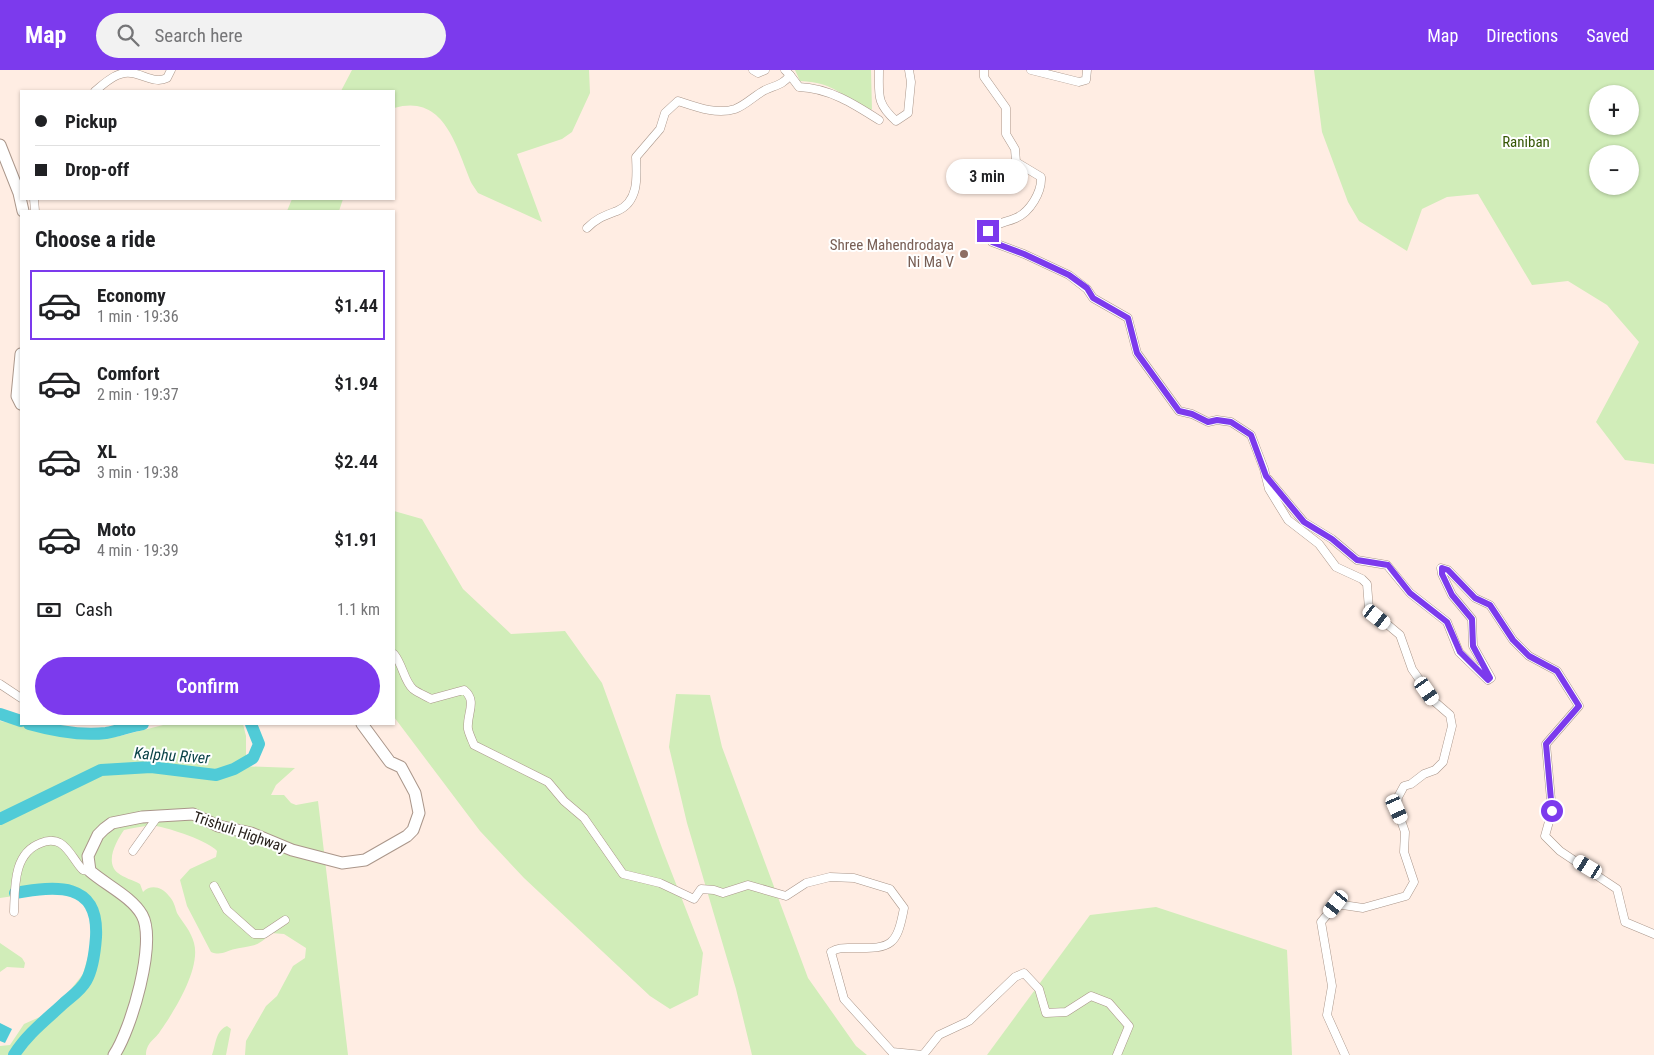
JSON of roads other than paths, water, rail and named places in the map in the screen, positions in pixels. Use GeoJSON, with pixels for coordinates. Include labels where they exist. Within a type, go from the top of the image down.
{"type":"FeatureCollection","features":[{"type":"Feature","properties":{"kind":"street"},"geometry":{"type":"LineString","coordinates":[[96,90],[111,78],[123,74],[131,72],[160,80],[167,78],[171,70]]}},
{"type":"Feature","properties":{"kind":"street"},"geometry":{"type":"LineString","coordinates":[[753,70],[758,73],[765,70]]}},
{"type":"Feature","properties":{"kind":"street"},"geometry":{"type":"LineString","coordinates":[[879,70],[878,94],[884,109],[896,121],[908,113],[911,82],[909,70]]}},
{"type":"Feature","properties":{"kind":"street"},"geometry":{"type":"LineString","coordinates":[[984,70],[984,77],[1006,108],[1006,134],[1015,149],[1016,162],[1040,177],[1041,183],[1034,201],[1026,211],[1016,218],[994,225],[988,231],[992,242],[1024,254],[1069,275],[1087,288],[1093,298],[1128,318],[1137,353],[1179,411],[1192,414],[1208,422],[1217,420],[1231,422],[1251,435],[1269,489],[1288,520],[1319,544],[1336,567],[1362,579],[1367,584],[1369,608],[1400,635],[1412,669],[1435,702],[1450,714],[1452,726],[1443,762],[1435,770],[1404,786],[1398,797],[1397,809],[1405,832],[1404,852],[1414,882],[1406,896],[1363,908],[1336,904],[1321,922],[1332,986],[1327,1015],[1345,1055]]}},
{"type":"Feature","properties":{"kind":"street"},"geometry":{"type":"LineString","coordinates":[[1031,70],[1079,82],[1086,80],[1087,70]]}},
{"type":"Feature","properties":{"kind":"street"},"geometry":{"type":"LineString","coordinates":[[787,72],[799,87],[812,87],[838,96],[879,120]]}},
{"type":"Feature","properties":{"kind":"street"},"geometry":{"type":"LineString","coordinates":[[587,228],[597,218],[620,210],[630,203],[637,183],[636,157],[660,129],[665,113],[678,101],[698,108],[719,110],[735,108],[765,90],[785,83],[787,72]]}},
{"type":"Feature","properties":{"kind":"street"},"geometry":{"type":"LineString","coordinates":[[0,145],[20,198]]}},
{"type":"Feature","properties":{"kind":"street"},"geometry":{"type":"LineString","coordinates":[[20,364],[17,396],[20,402]]}},
{"type":"Feature","properties":{"kind":"street"},"geometry":{"type":"LineString","coordinates":[[1266,476],[1304,522],[1332,539],[1357,560],[1388,565],[1410,593],[1447,622],[1460,652],[1488,680],[1490,678],[1473,646],[1472,619],[1452,595],[1442,574],[1442,568],[1448,570],[1475,598],[1490,605],[1513,640],[1529,656],[1557,671],[1579,706],[1546,744],[1552,811],[1545,836],[1560,851],[1618,889],[1625,922],[1654,934]]}},
{"type":"Feature","properties":{"kind":"street"},"geometry":{"type":"LineString","coordinates":[[395,655],[403,666],[410,684],[431,699],[464,690],[469,694],[472,706],[468,730],[474,745],[548,782],[564,802],[584,818],[623,874],[660,883],[694,899],[701,889],[714,890],[723,894],[748,885],[786,896],[806,883],[830,877],[854,878],[890,889],[904,908],[900,930],[890,943],[879,948],[839,947],[831,952],[844,999],[892,1052],[923,1055],[939,1035],[969,1021],[1015,977],[1024,973],[1039,989],[1046,1013],[1066,1012],[1091,996],[1109,1003],[1129,1026],[1117,1055]]}},
{"type":"Feature","properties":{"kind":"street"},"geometry":{"type":"LineString","coordinates":[[0,684],[20,697]]}},
{"type":"Feature","properties":{"kind":"street","name":"Trishuli Highway"},"geometry":{"type":"LineString","coordinates":[[90,871],[88,856],[98,835],[112,823],[158,816],[193,814],[218,826],[252,832],[292,850],[322,859],[342,863],[365,860],[407,836],[413,830],[419,813],[415,793],[401,767],[390,762],[363,725]]}},
{"type":"Feature","properties":{"kind":"street"},"geometry":{"type":"LineString","coordinates":[[133,851],[158,816]]}},
{"type":"Feature","properties":{"kind":"street"},"geometry":{"type":"LineString","coordinates":[[14,912],[20,863],[25,854],[32,848],[48,840],[62,844],[83,870],[90,871],[137,907],[147,927],[144,963],[131,1019],[114,1055]]}},
{"type":"Feature","properties":{"kind":"street"},"geometry":{"type":"LineString","coordinates":[[214,886],[227,910],[254,934],[264,934],[285,920]]}},
{"type":"Feature","properties":{"kind":"water"},"geometry":{"type":"Polygon","coordinates":[[[0,1023],[12,1029],[5,1043],[0,1041],[0,1023]]]}},
{"type":"Feature","properties":{"kind":"waterway","name":"Kalphu River"},"geometry":{"type":"LineString","coordinates":[[0,714],[20,721]]}},
{"type":"Feature","properties":{"kind":"waterway","name":"Kalphu River"},"geometry":{"type":"LineString","coordinates":[[33,725],[57,731],[87,734],[106,733],[139,725]]}},
{"type":"Feature","properties":{"kind":"waterway","name":"Kalphu River"},"geometry":{"type":"LineString","coordinates":[[0,819],[101,770],[151,767],[216,775],[234,769],[253,758],[259,744],[251,725]]}},
{"type":"Feature","properties":{"kind":"waterway","name":"Kalphu River"},"geometry":{"type":"LineString","coordinates":[[14,1055],[31,1034],[84,984],[92,965],[96,937],[95,919],[90,906],[82,897],[72,891],[45,889],[15,893]]}},
{"type":"Feature","properties":{"kind":"place","name":"Shree Mahendrodaya Ni Ma V"},"geometry":{"type":"Point","coordinates":[964,254]}},
{"type":"Feature","properties":{"kind":"park label","name":"Raniban"},"geometry":{"type":"Point","coordinates":[1526,142]}}]}
